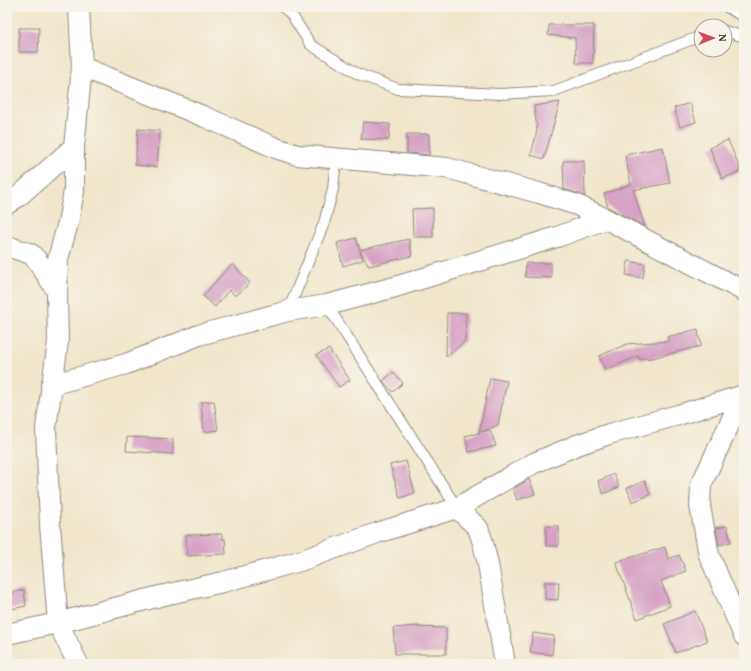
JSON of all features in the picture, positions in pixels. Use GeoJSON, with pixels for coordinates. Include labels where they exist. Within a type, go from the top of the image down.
{"type":"FeatureCollection","features":[{"type":"Feature","properties":{"kind":"street"},"geometry":{"type":"LineString","coordinates":[[78,664],[58,623],[50,525],[47,435],[51,385],[58,342],[58,259],[68,222],[74,190],[74,147],[82,67],[79,7]]}},
{"type":"Feature","properties":{"kind":"street"},"geometry":{"type":"LineString","coordinates":[[82,67],[205,117],[276,148],[297,155],[447,168],[577,205],[744,291]]}},
{"type":"Feature","properties":{"kind":"street"},"geometry":{"type":"LineString","coordinates":[[7,204],[19,196],[74,147]]}},
{"type":"Feature","properties":{"kind":"street"},"geometry":{"type":"LineString","coordinates":[[51,385],[126,364],[199,335],[288,311],[327,305],[395,287],[557,237],[606,219]]}},
{"type":"Feature","properties":{"kind":"street"},"geometry":{"type":"LineString","coordinates":[[7,246],[31,254],[37,260],[57,291]]}},
{"type":"Feature","properties":{"kind":"street"},"geometry":{"type":"LineString","coordinates":[[7,634],[58,623],[160,596],[223,582],[300,561],[377,533],[457,508],[534,463],[577,445],[609,434],[744,395]]}},
{"type":"Feature","properties":{"kind":"street"},"geometry":{"type":"LineString","coordinates":[[744,395],[701,485],[700,506],[709,555],[744,636]]}},
{"type":"Feature","properties":{"kind":"street"},"geometry":{"type":"LineString","coordinates":[[457,508],[478,528],[483,543],[505,664]]}},
{"type":"Feature","properties":{"kind":"lane"},"geometry":{"type":"LineString","coordinates":[[283,7],[291,14],[311,45],[358,74],[398,89],[500,94],[554,91],[693,39]]}},
{"type":"Feature","properties":{"kind":"lane"},"geometry":{"type":"LineString","coordinates":[[727,7],[744,16]]}},
{"type":"Feature","properties":{"kind":"lane"},"geometry":{"type":"LineString","coordinates":[[733,34],[744,37]]}},
{"type":"Feature","properties":{"kind":"lane"},"geometry":{"type":"LineString","coordinates":[[288,311],[324,223],[333,189],[336,158]]}},
{"type":"Feature","properties":{"kind":"lane"},"geometry":{"type":"LineString","coordinates":[[327,305],[457,508]]}},
{"type":"Feature","properties":{"kind":"building"},"geometry":{"type":"Polygon","coordinates":[[[549,25],[594,25],[593,63],[576,63],[575,38],[548,35],[549,25]]]}},
{"type":"Feature","properties":{"kind":"building"},"geometry":{"type":"Polygon","coordinates":[[[19,28],[39,28],[38,52],[19,52],[19,28]]]}},
{"type":"Feature","properties":{"kind":"building"},"geometry":{"type":"Polygon","coordinates":[[[560,102],[544,159],[531,155],[537,131],[534,106],[560,102]]]}},
{"type":"Feature","properties":{"kind":"building"},"geometry":{"type":"Polygon","coordinates":[[[690,103],[696,122],[680,127],[674,108],[690,103]]]}},
{"type":"Feature","properties":{"kind":"building"},"geometry":{"type":"Polygon","coordinates":[[[363,122],[390,124],[389,140],[361,139],[363,122]]]}},
{"type":"Feature","properties":{"kind":"building"},"geometry":{"type":"Polygon","coordinates":[[[138,129],[160,131],[157,167],[135,165],[138,129]]]}},
{"type":"Feature","properties":{"kind":"building"},"geometry":{"type":"Polygon","coordinates":[[[407,134],[429,134],[429,155],[407,153],[407,134]]]}},
{"type":"Feature","properties":{"kind":"building"},"geometry":{"type":"Polygon","coordinates":[[[728,140],[741,171],[722,179],[710,148],[728,140]]]}},
{"type":"Feature","properties":{"kind":"building"},"geometry":{"type":"Polygon","coordinates":[[[663,147],[670,183],[633,190],[645,227],[608,207],[604,194],[631,184],[625,155],[663,147]]]}},
{"type":"Feature","properties":{"kind":"building"},"geometry":{"type":"Polygon","coordinates":[[[563,161],[584,161],[585,196],[564,189],[563,161]]]}},
{"type":"Feature","properties":{"kind":"building"},"geometry":{"type":"Polygon","coordinates":[[[433,208],[433,237],[413,237],[412,209],[433,208]]]}},
{"type":"Feature","properties":{"kind":"building"},"geometry":{"type":"Polygon","coordinates":[[[356,238],[360,250],[409,239],[412,256],[369,266],[360,251],[363,260],[343,266],[337,243],[356,238]]]}},
{"type":"Feature","properties":{"kind":"building"},"geometry":{"type":"Polygon","coordinates":[[[628,261],[645,264],[643,278],[626,275],[628,261]]]}},
{"type":"Feature","properties":{"kind":"building"},"geometry":{"type":"Polygon","coordinates":[[[526,263],[551,263],[551,278],[525,277],[526,263]]]}},
{"type":"Feature","properties":{"kind":"building"},"geometry":{"type":"Polygon","coordinates":[[[233,264],[250,283],[236,296],[229,290],[215,307],[203,296],[233,264]]]}},
{"type":"Feature","properties":{"kind":"building"},"geometry":{"type":"Polygon","coordinates":[[[447,313],[466,313],[465,341],[446,357],[447,313]]]}},
{"type":"Feature","properties":{"kind":"building"},"geometry":{"type":"Polygon","coordinates":[[[698,329],[701,346],[652,358],[639,359],[638,356],[605,370],[599,356],[627,344],[669,341],[667,337],[698,329]]]}},
{"type":"Feature","properties":{"kind":"building"},"geometry":{"type":"Polygon","coordinates":[[[329,349],[350,380],[339,387],[316,355],[329,349]]]}},
{"type":"Feature","properties":{"kind":"building"},"geometry":{"type":"Polygon","coordinates":[[[393,372],[403,383],[393,392],[383,381],[393,372]]]}},
{"type":"Feature","properties":{"kind":"building"},"geometry":{"type":"Polygon","coordinates":[[[490,378],[507,381],[498,425],[481,432],[490,430],[496,446],[469,452],[465,436],[479,433],[490,378]]]}},
{"type":"Feature","properties":{"kind":"building"},"geometry":{"type":"Polygon","coordinates":[[[214,401],[218,430],[204,432],[201,402],[214,401]]]}},
{"type":"Feature","properties":{"kind":"building"},"geometry":{"type":"Polygon","coordinates":[[[127,437],[173,439],[173,454],[126,451],[127,437]]]}},
{"type":"Feature","properties":{"kind":"building"},"geometry":{"type":"Polygon","coordinates":[[[406,461],[415,493],[400,498],[390,465],[406,461]]]}},
{"type":"Feature","properties":{"kind":"building"},"geometry":{"type":"Polygon","coordinates":[[[614,474],[619,487],[603,494],[598,481],[614,474]]]}},
{"type":"Feature","properties":{"kind":"building"},"geometry":{"type":"Polygon","coordinates":[[[529,479],[535,494],[517,500],[513,489],[529,479]]]}},
{"type":"Feature","properties":{"kind":"building"},"geometry":{"type":"Polygon","coordinates":[[[645,481],[650,495],[632,502],[627,488],[645,481]]]}},
{"type":"Feature","properties":{"kind":"building"},"geometry":{"type":"Polygon","coordinates":[[[546,526],[559,526],[559,546],[546,546],[546,526]]]}},
{"type":"Feature","properties":{"kind":"building"},"geometry":{"type":"Polygon","coordinates":[[[727,526],[731,542],[719,545],[716,528],[727,526]]]}},
{"type":"Feature","properties":{"kind":"building"},"geometry":{"type":"Polygon","coordinates":[[[222,534],[222,539],[225,539],[226,554],[187,556],[186,535],[222,534]]]}},
{"type":"Feature","properties":{"kind":"building"},"geometry":{"type":"Polygon","coordinates":[[[665,547],[668,559],[679,555],[686,571],[661,581],[670,606],[637,619],[616,562],[665,547]]]}},
{"type":"Feature","properties":{"kind":"building"},"geometry":{"type":"Polygon","coordinates":[[[545,582],[559,582],[558,600],[545,599],[545,582]]]}},
{"type":"Feature","properties":{"kind":"building"},"geometry":{"type":"Polygon","coordinates":[[[24,590],[26,606],[11,609],[8,593],[24,590]]]}},
{"type":"Feature","properties":{"kind":"building"},"geometry":{"type":"Polygon","coordinates":[[[744,591],[744,606],[743,606],[738,593],[744,591]]]}},
{"type":"Feature","properties":{"kind":"building"},"geometry":{"type":"Polygon","coordinates":[[[695,611],[707,641],[676,653],[664,624],[695,611]]]}},
{"type":"Feature","properties":{"kind":"building"},"geometry":{"type":"Polygon","coordinates":[[[418,626],[446,628],[446,654],[395,654],[393,628],[418,626]]]}},
{"type":"Feature","properties":{"kind":"building"},"geometry":{"type":"Polygon","coordinates":[[[533,633],[554,636],[552,655],[530,652],[533,633]]]}}]}
